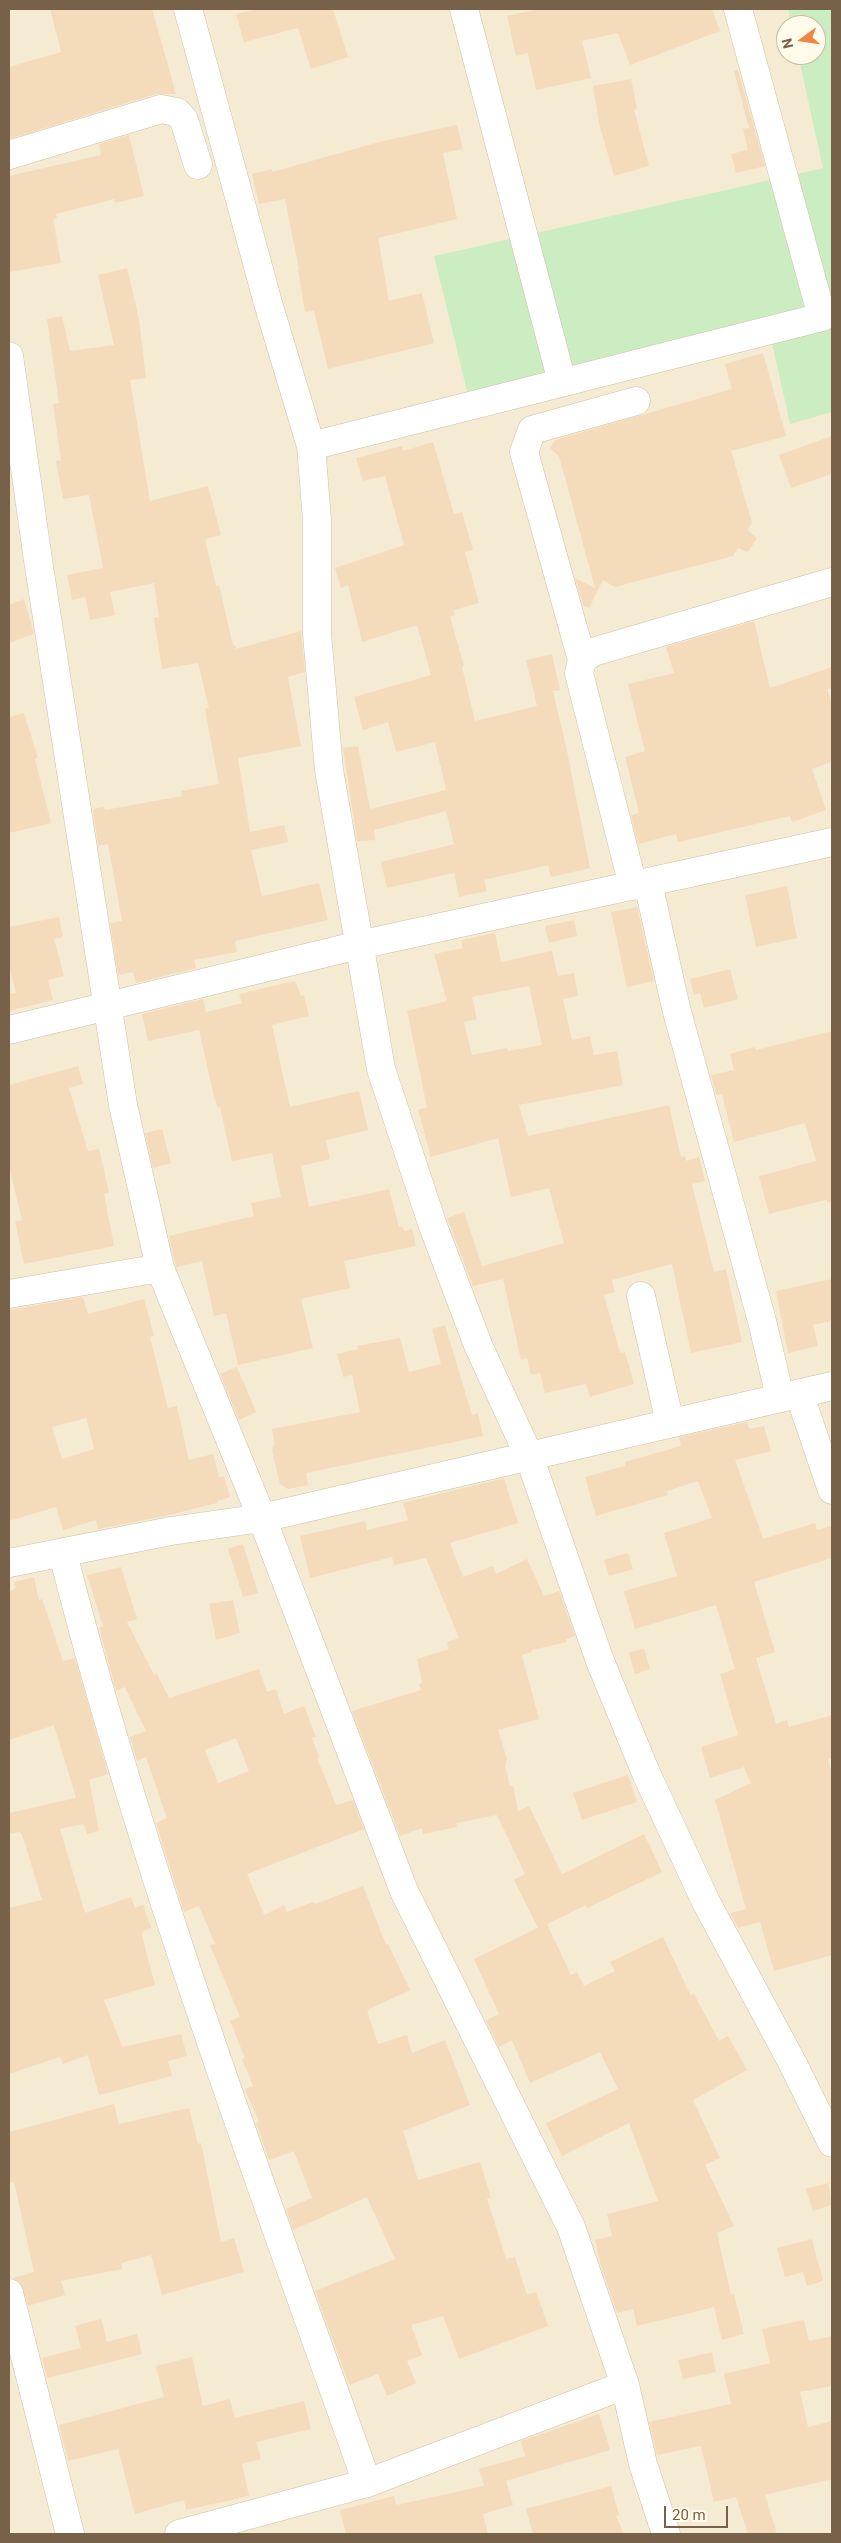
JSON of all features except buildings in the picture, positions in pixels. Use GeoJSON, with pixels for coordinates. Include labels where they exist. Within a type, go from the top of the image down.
{"type":"FeatureCollection","features":[{"type":"Feature","properties":{"kind":"street"},"geometry":{"type":"LineString","coordinates":[[188,9],[268,302],[311,446],[317,520],[317,634],[329,770],[384,1078],[433,1226],[478,1345],[529,1456],[600,1661],[646,1773],[706,1902],[794,2064],[832,2143]]}},
{"type":"Feature","properties":{"kind":"street"},"geometry":{"type":"LineString","coordinates":[[464,9],[562,382]]}},
{"type":"Feature","properties":{"kind":"street"},"geometry":{"type":"LineString","coordinates":[[311,446],[822,317],[738,9]]}},
{"type":"Feature","properties":{"kind":"street"},"geometry":{"type":"LineString","coordinates":[[9,155],[161,109],[177,112],[184,120],[198,165]]}},
{"type":"Feature","properties":{"kind":"street"},"geometry":{"type":"LineString","coordinates":[[9,356],[123,1105],[160,1268],[262,1518],[404,1891],[571,2227],[625,2385],[643,2464],[666,2534]]}},
{"type":"Feature","properties":{"kind":"street"},"geometry":{"type":"LineString","coordinates":[[636,401],[532,430],[524,452],[582,660],[579,673],[676,1008],[762,1321],[790,1395],[832,1490]]}},
{"type":"Feature","properties":{"kind":"street"},"geometry":{"type":"LineString","coordinates":[[582,660],[593,652],[832,582]]}},
{"type":"Feature","properties":{"kind":"street"},"geometry":{"type":"LineString","coordinates":[[9,1030],[359,945],[832,842]]}},
{"type":"Feature","properties":{"kind":"street"},"geometry":{"type":"LineString","coordinates":[[9,1294],[160,1268]]}},
{"type":"Feature","properties":{"kind":"street"},"geometry":{"type":"LineString","coordinates":[[641,1296],[670,1423]]}},
{"type":"Feature","properties":{"kind":"street"},"geometry":{"type":"LineString","coordinates":[[9,1564],[171,1531],[262,1518],[832,1386]]}},
{"type":"Feature","properties":{"kind":"street"},"geometry":{"type":"LineString","coordinates":[[63,1554],[84,1640],[187,1973],[367,2483]]}},
{"type":"Feature","properties":{"kind":"street"},"geometry":{"type":"LineString","coordinates":[[9,2293],[70,2534]]}},
{"type":"Feature","properties":{"kind":"street"},"geometry":{"type":"LineString","coordinates":[[179,2534],[367,2483],[625,2385]]}},
{"type":"Feature","properties":{"kind":"shaded area"},"geometry":{"type":"Polygon","coordinates":[[[9,9],[788,9],[789,15],[776,15],[776,65],[800,65],[824,168],[434,256],[767,321],[790,423],[832,412],[832,2534],[9,2534],[9,9]]]}},
{"type":"Feature","properties":{"kind":"green space"},"geometry":{"type":"Polygon","coordinates":[[[788,9],[832,9],[832,412],[790,424],[767,321],[468,395],[434,256],[823,168],[800,65],[826,65],[826,15],[789,15],[788,9]]]}}]}
